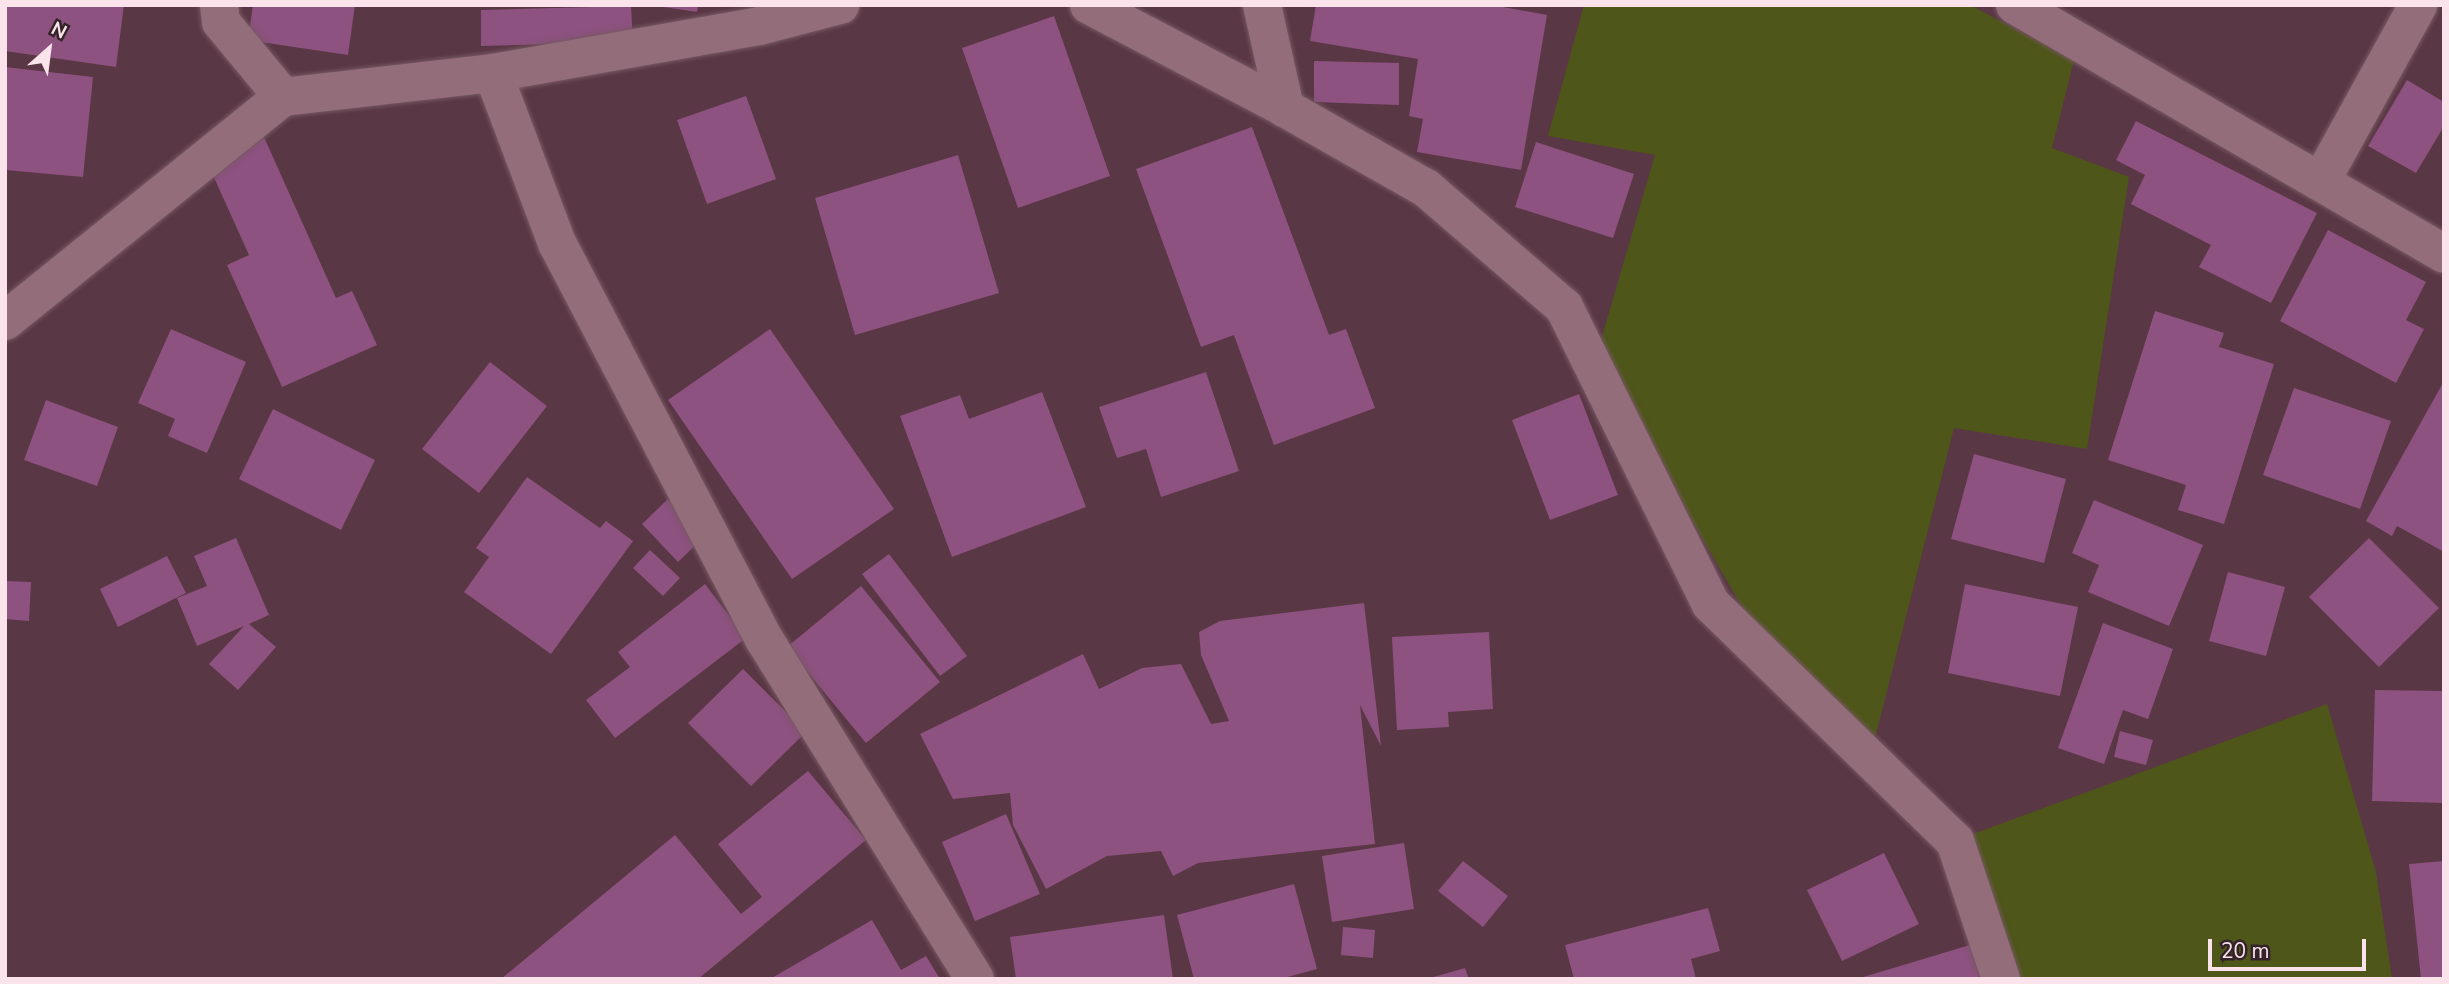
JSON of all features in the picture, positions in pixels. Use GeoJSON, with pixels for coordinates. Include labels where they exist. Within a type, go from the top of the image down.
{"type":"FeatureCollection","features":[{"type":"Feature","properties":{"kind":"street"},"geometry":{"type":"LineString","coordinates":[[219,5],[221,22],[283,97]]}},
{"type":"Feature","properties":{"kind":"street"},"geometry":{"type":"LineString","coordinates":[[5,321],[283,97],[493,73],[759,26],[840,5]]}},
{"type":"Feature","properties":{"kind":"street"},"geometry":{"type":"LineString","coordinates":[[1089,5],[1285,108],[1426,188],[1564,307],[1711,604],[1955,841],[2001,979]]}},
{"type":"Feature","properties":{"kind":"street"},"geometry":{"type":"LineString","coordinates":[[1262,5],[1285,108]]}},
{"type":"Feature","properties":{"kind":"street"},"geometry":{"type":"LineString","coordinates":[[2015,5],[2444,254]]}},
{"type":"Feature","properties":{"kind":"street"},"geometry":{"type":"LineString","coordinates":[[2321,181],[2418,5]]}},
{"type":"Feature","properties":{"kind":"street"},"geometry":{"type":"LineString","coordinates":[[493,73],[557,243],[764,639],[975,979]]}},
{"type":"Feature","properties":{"kind":"green space"},"geometry":{"type":"Polygon","coordinates":[[[1584,5],[1970,5],[2074,60],[2052,148],[2129,177],[2087,449],[1954,428],[1874,742],[1750,621],[1693,522],[1601,340],[1655,155],[1548,136],[1584,5]]]}},
{"type":"Feature","properties":{"kind":"green space"},"geometry":{"type":"Polygon","coordinates":[[[2327,704],[2376,872],[2392,979],[2019,979],[1973,834],[2327,704]]]}},
{"type":"Feature","properties":{"kind":"building"},"geometry":{"type":"Polygon","coordinates":[[[5,5],[124,5],[116,67],[5,51],[5,5]]]}},
{"type":"Feature","properties":{"kind":"building"},"geometry":{"type":"Polygon","coordinates":[[[253,5],[355,5],[348,55],[248,40],[253,5]]]}},
{"type":"Feature","properties":{"kind":"building"},"geometry":{"type":"Polygon","coordinates":[[[650,5],[698,5],[697,12],[650,5]]]}},
{"type":"Feature","properties":{"kind":"building"},"geometry":{"type":"Polygon","coordinates":[[[1316,5],[1492,5],[1547,15],[1521,170],[1417,152],[1423,119],[1409,116],[1418,59],[1310,41],[1316,5]]]}},
{"type":"Feature","properties":{"kind":"building"},"geometry":{"type":"Polygon","coordinates":[[[631,6],[633,42],[481,46],[481,10],[631,6]]]}},
{"type":"Feature","properties":{"kind":"building"},"geometry":{"type":"Polygon","coordinates":[[[1054,16],[1110,176],[1018,208],[962,48],[1054,16]]]}},
{"type":"Feature","properties":{"kind":"building"},"geometry":{"type":"Polygon","coordinates":[[[1314,61],[1399,63],[1399,105],[1314,102],[1314,61]]]}},
{"type":"Feature","properties":{"kind":"building"},"geometry":{"type":"Polygon","coordinates":[[[5,67],[93,77],[83,177],[5,170],[5,67]]]}},
{"type":"Feature","properties":{"kind":"building"},"geometry":{"type":"Polygon","coordinates":[[[2407,80],[2444,102],[2444,126],[2416,173],[2368,146],[2407,80]]]}},
{"type":"Feature","properties":{"kind":"building"},"geometry":{"type":"Polygon","coordinates":[[[746,96],[776,179],[707,204],[677,120],[746,96]]]}},
{"type":"Feature","properties":{"kind":"building"},"geometry":{"type":"Polygon","coordinates":[[[2136,121],[2317,213],[2271,303],[2199,267],[2211,245],[2131,204],[2145,175],[2116,160],[2136,121]]]}},
{"type":"Feature","properties":{"kind":"building"},"geometry":{"type":"Polygon","coordinates":[[[1252,127],[1329,335],[1346,329],[1375,408],[1274,445],[1234,335],[1201,347],[1136,169],[1252,127]]]}},
{"type":"Feature","properties":{"kind":"building"},"geometry":{"type":"Polygon","coordinates":[[[264,137],[336,298],[352,291],[377,345],[282,387],[227,265],[249,255],[207,162],[264,137]]]}},
{"type":"Feature","properties":{"kind":"building"},"geometry":{"type":"Polygon","coordinates":[[[1536,142],[1634,174],[1613,238],[1515,207],[1536,142]]]}},
{"type":"Feature","properties":{"kind":"building"},"geometry":{"type":"Polygon","coordinates":[[[958,155],[999,293],[855,335],[815,198],[958,155]]]}},
{"type":"Feature","properties":{"kind":"building"},"geometry":{"type":"Polygon","coordinates":[[[2328,230],[2426,282],[2406,320],[2424,329],[2396,383],[2280,321],[2328,230]]]}},
{"type":"Feature","properties":{"kind":"building"},"geometry":{"type":"Polygon","coordinates":[[[2155,311],[2224,333],[2219,347],[2274,364],[2224,524],[2178,510],[2186,485],[2108,460],[2155,311]]]}},
{"type":"Feature","properties":{"kind":"building"},"geometry":{"type":"Polygon","coordinates":[[[171,329],[246,362],[207,453],[168,436],[175,419],[138,403],[171,329]]]}},
{"type":"Feature","properties":{"kind":"building"},"geometry":{"type":"Polygon","coordinates":[[[770,329],[894,509],[792,579],[668,400],[770,329]]]}},
{"type":"Feature","properties":{"kind":"building"},"geometry":{"type":"Polygon","coordinates":[[[490,362],[547,406],[479,493],[422,449],[490,362]]]}},
{"type":"Feature","properties":{"kind":"building"},"geometry":{"type":"Polygon","coordinates":[[[1206,372],[1239,471],[1161,497],[1146,449],[1117,458],[1099,407],[1206,372]]]}},
{"type":"Feature","properties":{"kind":"building"},"geometry":{"type":"Polygon","coordinates":[[[2444,381],[2444,552],[2397,526],[2392,536],[2366,521],[2444,381]]]}},
{"type":"Feature","properties":{"kind":"building"},"geometry":{"type":"Polygon","coordinates":[[[2294,388],[2391,421],[2360,509],[2263,475],[2294,388]]]}},
{"type":"Feature","properties":{"kind":"building"},"geometry":{"type":"Polygon","coordinates":[[[1042,392],[1086,507],[952,557],[900,416],[960,395],[969,419],[1042,392]]]}},
{"type":"Feature","properties":{"kind":"building"},"geometry":{"type":"Polygon","coordinates":[[[1579,394],[1618,495],[1550,520],[1512,420],[1579,394]]]}},
{"type":"Feature","properties":{"kind":"building"},"geometry":{"type":"Polygon","coordinates":[[[46,400],[118,427],[97,486],[24,460],[46,400]]]}},
{"type":"Feature","properties":{"kind":"building"},"geometry":{"type":"Polygon","coordinates":[[[273,409],[375,460],[341,530],[239,479],[273,409]]]}},
{"type":"Feature","properties":{"kind":"building"},"geometry":{"type":"Polygon","coordinates":[[[1974,454],[2066,479],[2044,563],[1951,539],[1974,454]]]}},
{"type":"Feature","properties":{"kind":"building"},"geometry":{"type":"Polygon","coordinates":[[[527,477],[600,528],[606,521],[633,541],[551,654],[464,592],[489,557],[476,548],[527,477]]]}},
{"type":"Feature","properties":{"kind":"building"},"geometry":{"type":"Polygon","coordinates":[[[668,499],[704,537],[678,562],[642,524],[668,499]]]}},
{"type":"Feature","properties":{"kind":"building"},"geometry":{"type":"Polygon","coordinates":[[[2094,500],[2203,545],[2169,626],[2088,592],[2099,565],[2072,553],[2094,500]]]}},
{"type":"Feature","properties":{"kind":"building"},"geometry":{"type":"Polygon","coordinates":[[[236,538],[269,615],[249,624],[276,647],[238,690],[209,664],[244,626],[197,646],[177,598],[207,586],[194,556],[236,538]]]}},
{"type":"Feature","properties":{"kind":"building"},"geometry":{"type":"Polygon","coordinates":[[[2369,538],[2439,608],[2379,667],[2309,597],[2369,538]]]}},
{"type":"Feature","properties":{"kind":"building"},"geometry":{"type":"Polygon","coordinates":[[[650,550],[680,578],[663,596],[633,568],[650,550]]]}},
{"type":"Feature","properties":{"kind":"building"},"geometry":{"type":"Polygon","coordinates":[[[889,554],[967,656],[940,676],[862,574],[889,554]]]}},
{"type":"Feature","properties":{"kind":"building"},"geometry":{"type":"Polygon","coordinates":[[[167,556],[186,593],[118,627],[100,589],[167,556]]]}},
{"type":"Feature","properties":{"kind":"building"},"geometry":{"type":"Polygon","coordinates":[[[2228,572],[2285,587],[2266,656],[2209,641],[2228,572]]]}},
{"type":"Feature","properties":{"kind":"building"},"geometry":{"type":"Polygon","coordinates":[[[5,581],[31,582],[29,621],[5,619],[5,581]]]}},
{"type":"Feature","properties":{"kind":"building"},"geometry":{"type":"Polygon","coordinates":[[[705,584],[746,638],[615,738],[586,700],[630,667],[618,652],[705,584]]]}},
{"type":"Feature","properties":{"kind":"building"},"geometry":{"type":"Polygon","coordinates":[[[1965,584],[2078,607],[2060,696],[1948,673],[1965,584]]]}},
{"type":"Feature","properties":{"kind":"building"},"geometry":{"type":"Polygon","coordinates":[[[861,586],[940,682],[866,743],[787,647],[861,586]]]}},
{"type":"Feature","properties":{"kind":"building"},"geometry":{"type":"Polygon","coordinates":[[[1364,603],[1381,746],[1360,705],[1375,844],[1198,863],[1173,876],[1161,851],[1107,856],[1046,889],[1013,825],[1010,793],[953,799],[920,734],[1083,654],[1099,689],[1142,668],[1181,664],[1211,724],[1229,721],[1201,655],[1199,632],[1220,621],[1364,603]]]}},
{"type":"Feature","properties":{"kind":"building"},"geometry":{"type":"Polygon","coordinates":[[[2103,623],[2173,649],[2148,719],[2123,710],[2104,764],[2058,748],[2103,623]]]}},
{"type":"Feature","properties":{"kind":"building"},"geometry":{"type":"Polygon","coordinates":[[[1489,632],[1493,709],[1448,712],[1449,727],[1397,730],[1392,637],[1489,632]]]}},
{"type":"Feature","properties":{"kind":"building"},"geometry":{"type":"Polygon","coordinates":[[[743,669],[806,732],[751,786],[688,723],[743,669]]]}},
{"type":"Feature","properties":{"kind":"building"},"geometry":{"type":"Polygon","coordinates":[[[2375,690],[2444,691],[2444,803],[2372,801],[2375,690]]]}},
{"type":"Feature","properties":{"kind":"building"},"geometry":{"type":"Polygon","coordinates":[[[2120,731],[2153,740],[2146,765],[2114,757],[2120,731]]]}},
{"type":"Feature","properties":{"kind":"building"},"geometry":{"type":"Polygon","coordinates":[[[808,771],[866,840],[698,979],[501,979],[675,835],[741,914],[762,897],[718,844],[808,771]]]}},
{"type":"Feature","properties":{"kind":"building"},"geometry":{"type":"Polygon","coordinates":[[[1006,814],[1040,894],[975,921],[942,842],[1006,814]]]}},
{"type":"Feature","properties":{"kind":"building"},"geometry":{"type":"Polygon","coordinates":[[[1404,843],[1414,909],[1332,922],[1322,856],[1404,843]]]}},
{"type":"Feature","properties":{"kind":"building"},"geometry":{"type":"Polygon","coordinates":[[[1884,853],[1919,924],[1842,961],[1807,890],[1884,853]]]}},
{"type":"Feature","properties":{"kind":"building"},"geometry":{"type":"Polygon","coordinates":[[[1463,861],[1508,896],[1483,927],[1438,891],[1463,861]]]}},
{"type":"Feature","properties":{"kind":"building"},"geometry":{"type":"Polygon","coordinates":[[[2444,861],[2444,979],[2421,979],[2409,864],[2444,861]]]}},
{"type":"Feature","properties":{"kind":"building"},"geometry":{"type":"Polygon","coordinates":[[[1294,884],[1317,969],[1280,979],[1194,979],[1177,915],[1294,884]]]}},
{"type":"Feature","properties":{"kind":"building"},"geometry":{"type":"Polygon","coordinates":[[[1708,908],[1720,951],[1691,959],[1696,979],[1574,979],[1565,945],[1708,908]]]}},
{"type":"Feature","properties":{"kind":"building"},"geometry":{"type":"Polygon","coordinates":[[[1164,915],[1173,979],[1016,979],[1010,937],[1164,915]]]}},
{"type":"Feature","properties":{"kind":"building"},"geometry":{"type":"Polygon","coordinates":[[[872,920],[901,970],[926,956],[940,979],[770,979],[872,920]]]}},
{"type":"Feature","properties":{"kind":"building"},"geometry":{"type":"Polygon","coordinates":[[[1343,927],[1375,930],[1373,958],[1341,955],[1343,927]]]}},
{"type":"Feature","properties":{"kind":"building"},"geometry":{"type":"Polygon","coordinates":[[[1970,945],[1980,979],[1860,979],[1860,978],[1970,945]]]}},
{"type":"Feature","properties":{"kind":"building"},"geometry":{"type":"Polygon","coordinates":[[[1465,968],[1469,979],[1430,979],[1430,978],[1465,968]]]}}]}
